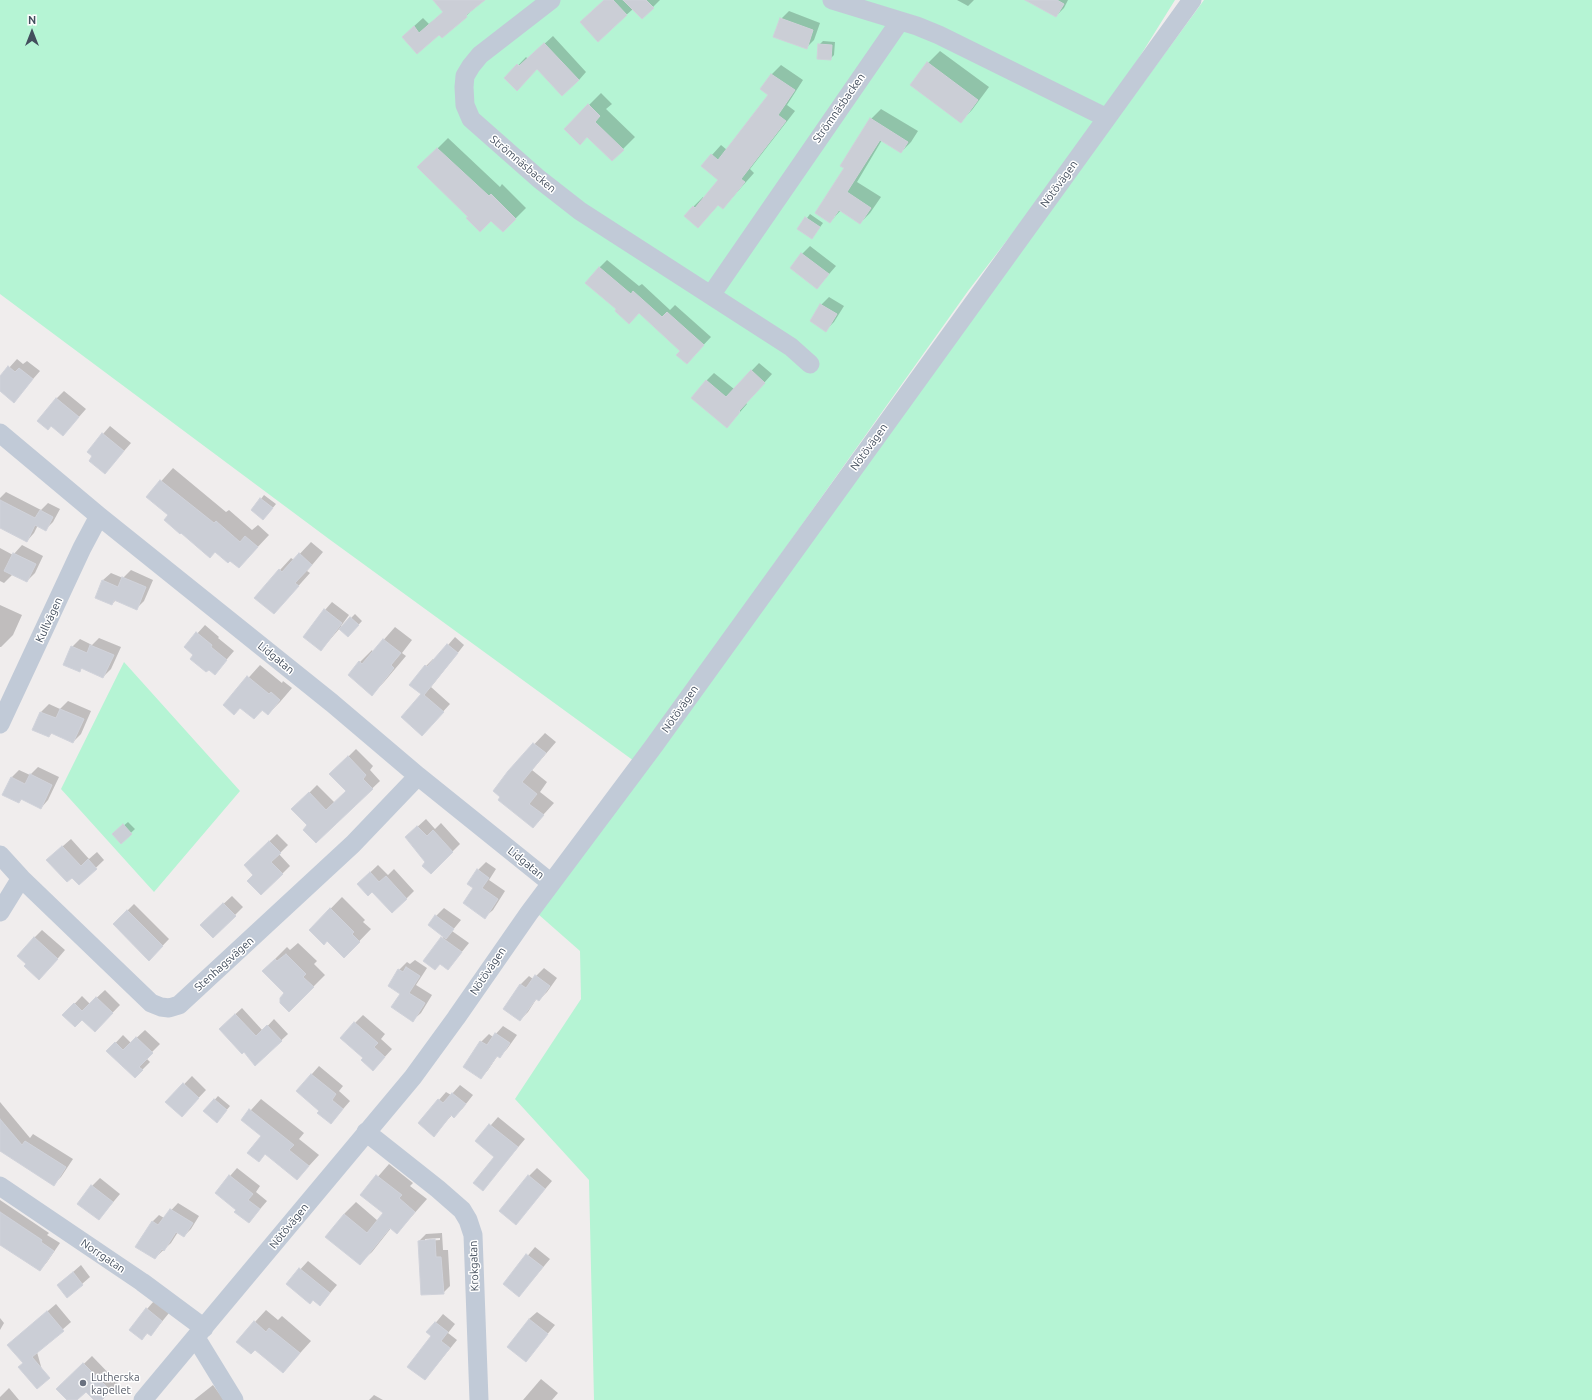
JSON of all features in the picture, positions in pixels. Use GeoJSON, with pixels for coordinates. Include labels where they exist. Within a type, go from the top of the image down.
{"type":"FeatureCollection","features":[{"type":"Feature","properties":{"kind":"street","name":"Strömnäsbacken"},"geometry":{"type":"LineString","coordinates":[[551,0],[480,55],[471,66],[466,76],[464,87],[465,105],[471,119],[533,174],[580,211],[791,347],[810,364]]}},
{"type":"Feature","properties":{"kind":"street"},"geometry":{"type":"LineString","coordinates":[[832,0],[939,35],[1107,118]]}},
{"type":"Feature","properties":{"kind":"street","name":"Nötövägen"},"geometry":{"type":"LineString","coordinates":[[143,1400],[413,1077],[456,1018],[528,913],[653,747],[1192,0]]}},
{"type":"Feature","properties":{"kind":"street","name":"Strömnäsbacken"},"geometry":{"type":"LineString","coordinates":[[711,295],[900,21]]}},
{"type":"Feature","properties":{"kind":"street","name":"Lidgatan"},"geometry":{"type":"LineString","coordinates":[[0,433],[99,516],[332,703],[418,776],[551,883]]}},
{"type":"Feature","properties":{"kind":"street","name":"Kullvägen"},"geometry":{"type":"LineString","coordinates":[[0,724],[82,548],[99,516]]}},
{"type":"Feature","properties":{"kind":"street","name":"Stenhagsvägen"},"geometry":{"type":"LineString","coordinates":[[21,878],[151,1003],[169,1008],[179,1005],[302,893],[353,844],[418,776]]}},
{"type":"Feature","properties":{"kind":"street"},"geometry":{"type":"LineString","coordinates":[[0,855],[21,878],[0,912]]}},
{"type":"Feature","properties":{"kind":"street","name":"Krokgatan"},"geometry":{"type":"LineString","coordinates":[[366,1132],[438,1189],[462,1210],[468,1220],[473,1235],[479,1400]]}},
{"type":"Feature","properties":{"kind":"street","name":"Norrgatan"},"geometry":{"type":"LineString","coordinates":[[0,1186],[142,1282],[200,1333],[234,1400]]}},
{"type":"Feature","properties":{"kind":"green space"},"geometry":{"type":"Polygon","coordinates":[[[0,0],[1175,0],[1104,114],[968,291],[634,761],[329,539],[0,294],[0,0]]]}},
{"type":"Feature","properties":{"kind":"green space"},"geometry":{"type":"Polygon","coordinates":[[[1204,0],[1592,0],[1592,1400],[594,1400],[589,1180],[515,1099],[581,999],[580,951],[530,907],[655,749],[1204,0]]]}},
{"type":"Feature","properties":{"kind":"green space"},"geometry":{"type":"Polygon","coordinates":[[[124,662],[240,791],[154,892],[61,789],[124,662]]]}},
{"type":"Feature","properties":{"kind":"building"},"geometry":{"type":"Polygon","coordinates":[[[433,0],[485,0],[466,15],[467,17],[442,38],[439,35],[417,54],[402,37],[414,26],[419,33],[443,12],[433,0]]]}},
{"type":"Feature","properties":{"kind":"building"},"geometry":{"type":"Polygon","coordinates":[[[604,0],[613,0],[627,15],[598,42],[580,22],[604,0]]]}},
{"type":"Feature","properties":{"kind":"building"},"geometry":{"type":"Polygon","coordinates":[[[623,0],[646,0],[654,8],[642,19],[623,0]]]}},
{"type":"Feature","properties":{"kind":"building"},"geometry":{"type":"Polygon","coordinates":[[[1025,0],[1057,0],[1064,4],[1056,17],[1025,0]]]}},
{"type":"Feature","properties":{"kind":"building"},"geometry":{"type":"Polygon","coordinates":[[[780,18],[813,30],[807,49],[773,37],[780,18]]]}},
{"type":"Feature","properties":{"kind":"building"},"geometry":{"type":"Polygon","coordinates":[[[544,43],[579,80],[562,96],[537,69],[517,91],[504,78],[517,64],[519,66],[544,43]]]}},
{"type":"Feature","properties":{"kind":"building"},"geometry":{"type":"Polygon","coordinates":[[[818,44],[832,45],[831,60],[817,59],[818,44]]]}},
{"type":"Feature","properties":{"kind":"building"},"geometry":{"type":"Polygon","coordinates":[[[927,62],[978,100],[961,123],[910,85],[927,62]]]}},
{"type":"Feature","properties":{"kind":"building"},"geometry":{"type":"Polygon","coordinates":[[[771,74],[795,90],[778,115],[786,121],[741,179],[745,182],[723,209],[718,205],[698,228],[684,216],[693,206],[695,208],[718,180],[701,166],[711,154],[718,160],[768,95],[760,89],[771,74]]]}},
{"type":"Feature","properties":{"kind":"building"},"geometry":{"type":"Polygon","coordinates":[[[588,104],[600,116],[595,122],[624,150],[612,161],[587,137],[580,145],[564,129],[588,104]]]}},
{"type":"Feature","properties":{"kind":"building"},"geometry":{"type":"Polygon","coordinates":[[[870,118],[908,142],[901,153],[880,140],[847,192],[871,208],[860,224],[839,210],[830,223],[815,213],[844,168],[840,166],[870,118]]]}},
{"type":"Feature","properties":{"kind":"building"},"geometry":{"type":"Polygon","coordinates":[[[437,148],[489,196],[491,194],[516,219],[503,232],[491,221],[480,232],[466,218],[468,217],[417,167],[437,148]]]}},
{"type":"Feature","properties":{"kind":"building"},"geometry":{"type":"Polygon","coordinates":[[[805,217],[820,227],[812,239],[797,229],[805,217]]]}},
{"type":"Feature","properties":{"kind":"building"},"geometry":{"type":"Polygon","coordinates":[[[801,253],[829,274],[817,289],[790,268],[801,253]]]}},
{"type":"Feature","properties":{"kind":"building"},"geometry":{"type":"Polygon","coordinates":[[[599,267],[631,294],[633,291],[662,317],[667,312],[704,345],[687,364],[676,355],[680,351],[639,313],[629,324],[615,311],[616,309],[585,283],[599,267]]]}},
{"type":"Feature","properties":{"kind":"building"},"geometry":{"type":"Polygon","coordinates":[[[820,304],[837,314],[826,332],[810,321],[820,304]]]}},
{"type":"Feature","properties":{"kind":"building"},"geometry":{"type":"Polygon","coordinates":[[[8,366],[15,372],[19,368],[33,379],[14,403],[0,391],[0,376],[8,366]]]}},
{"type":"Feature","properties":{"kind":"building"},"geometry":{"type":"Polygon","coordinates":[[[751,370],[765,383],[739,411],[740,412],[727,428],[691,398],[706,380],[726,397],[751,370]]]}},
{"type":"Feature","properties":{"kind":"building"},"geometry":{"type":"Polygon","coordinates":[[[56,398],[79,417],[63,436],[51,426],[48,430],[37,421],[56,398]]]}},
{"type":"Feature","properties":{"kind":"building"},"geometry":{"type":"Polygon","coordinates":[[[102,433],[124,451],[105,474],[89,461],[92,456],[87,452],[102,433]]]}},
{"type":"Feature","properties":{"kind":"building"},"geometry":{"type":"Polygon","coordinates":[[[160,480],[214,523],[216,521],[240,542],[245,536],[258,547],[239,568],[230,561],[228,563],[215,552],[210,558],[164,520],[168,515],[146,497],[160,480]]]}},
{"type":"Feature","properties":{"kind":"building"},"geometry":{"type":"Polygon","coordinates":[[[260,498],[273,508],[263,520],[251,510],[260,498]]]}},
{"type":"Feature","properties":{"kind":"building"},"geometry":{"type":"Polygon","coordinates":[[[0,500],[35,518],[40,510],[53,517],[46,531],[35,525],[27,542],[0,528],[0,500]]]}},
{"type":"Feature","properties":{"kind":"building"},"geometry":{"type":"Polygon","coordinates":[[[13,553],[36,564],[27,582],[4,571],[13,553]]]}},
{"type":"Feature","properties":{"kind":"building"},"geometry":{"type":"Polygon","coordinates":[[[299,553],[312,565],[295,583],[299,586],[274,614],[254,598],[279,569],[282,572],[299,553]]]}},
{"type":"Feature","properties":{"kind":"building"},"geometry":{"type":"Polygon","coordinates":[[[122,577],[146,587],[137,610],[114,600],[112,605],[95,598],[102,580],[118,587],[122,577]]]}},
{"type":"Feature","properties":{"kind":"building"},"geometry":{"type":"Polygon","coordinates":[[[324,609],[342,623],[321,651],[303,637],[324,609]]]}},
{"type":"Feature","properties":{"kind":"building"},"geometry":{"type":"Polygon","coordinates":[[[350,617],[359,625],[348,637],[339,629],[350,617]]]}},
{"type":"Feature","properties":{"kind":"building"},"geometry":{"type":"Polygon","coordinates":[[[196,632],[227,660],[215,675],[209,670],[206,672],[190,659],[193,655],[184,647],[196,632]]]}},
{"type":"Feature","properties":{"kind":"building"},"geometry":{"type":"Polygon","coordinates":[[[383,639],[401,653],[391,665],[394,668],[372,696],[348,675],[359,661],[362,664],[383,639]]]}},
{"type":"Feature","properties":{"kind":"building"},"geometry":{"type":"Polygon","coordinates":[[[447,644],[458,653],[424,695],[444,712],[422,736],[401,717],[421,694],[409,685],[425,665],[427,667],[447,644]]]}},
{"type":"Feature","properties":{"kind":"building"},"geometry":{"type":"Polygon","coordinates":[[[90,645],[114,655],[103,678],[81,668],[80,672],[63,665],[71,646],[87,653],[90,645]]]}},
{"type":"Feature","properties":{"kind":"building"},"geometry":{"type":"Polygon","coordinates":[[[247,676],[269,694],[271,692],[280,700],[268,715],[262,710],[254,719],[240,708],[234,715],[223,705],[247,676]]]}},
{"type":"Feature","properties":{"kind":"building"},"geometry":{"type":"Polygon","coordinates":[[[60,709],[84,719],[73,743],[51,733],[49,737],[32,730],[40,712],[56,718],[60,709]]]}},
{"type":"Feature","properties":{"kind":"building"},"geometry":{"type":"Polygon","coordinates":[[[533,743],[546,753],[522,782],[537,794],[529,804],[544,815],[533,828],[498,800],[500,797],[493,791],[508,771],[533,743]]]}},
{"type":"Feature","properties":{"kind":"building"},"geometry":{"type":"Polygon","coordinates":[[[348,756],[366,775],[363,779],[373,789],[316,843],[303,830],[307,825],[291,809],[309,792],[326,810],[346,791],[329,774],[348,756]]]}},
{"type":"Feature","properties":{"kind":"building"},"geometry":{"type":"Polygon","coordinates":[[[30,774],[52,785],[41,809],[21,799],[19,803],[2,795],[11,777],[25,784],[30,774]]]}},
{"type":"Feature","properties":{"kind":"building"},"geometry":{"type":"Polygon","coordinates":[[[123,824],[132,834],[121,844],[112,834],[123,824]]]}},
{"type":"Feature","properties":{"kind":"building"},"geometry":{"type":"Polygon","coordinates":[[[417,826],[427,836],[433,830],[453,852],[431,874],[422,866],[425,862],[405,837],[417,826]]]}},
{"type":"Feature","properties":{"kind":"building"},"geometry":{"type":"Polygon","coordinates":[[[269,841],[281,853],[271,862],[283,874],[261,895],[247,881],[253,875],[244,865],[269,841]]]}},
{"type":"Feature","properties":{"kind":"building"},"geometry":{"type":"Polygon","coordinates":[[[62,846],[81,866],[88,859],[97,869],[79,885],[72,878],[67,882],[46,860],[62,846]]]}},
{"type":"Feature","properties":{"kind":"building"},"geometry":{"type":"Polygon","coordinates":[[[477,869],[489,878],[482,888],[498,899],[485,919],[463,903],[473,888],[467,884],[477,869]]]}},
{"type":"Feature","properties":{"kind":"building"},"geometry":{"type":"Polygon","coordinates":[[[370,872],[379,882],[386,876],[407,899],[392,913],[372,892],[368,896],[357,884],[370,872]]]}},
{"type":"Feature","properties":{"kind":"building"},"geometry":{"type":"Polygon","coordinates":[[[223,903],[236,916],[213,938],[200,925],[223,903]]]}},
{"type":"Feature","properties":{"kind":"building"},"geometry":{"type":"Polygon","coordinates":[[[330,908],[354,932],[352,934],[360,942],[344,958],[327,941],[324,945],[309,930],[330,908]]]}},
{"type":"Feature","properties":{"kind":"building"},"geometry":{"type":"Polygon","coordinates":[[[127,910],[163,946],[149,961],[113,924],[127,910]]]}},
{"type":"Feature","properties":{"kind":"building"},"geometry":{"type":"Polygon","coordinates":[[[435,915],[454,929],[446,939],[428,925],[435,915]]]}},
{"type":"Feature","properties":{"kind":"building"},"geometry":{"type":"Polygon","coordinates":[[[34,937],[58,959],[39,980],[24,966],[26,964],[17,956],[34,937]]]}},
{"type":"Feature","properties":{"kind":"building"},"geometry":{"type":"Polygon","coordinates":[[[441,937],[462,952],[448,970],[440,964],[435,970],[423,961],[441,937]]]}},
{"type":"Feature","properties":{"kind":"building"},"geometry":{"type":"Polygon","coordinates":[[[286,954],[306,974],[303,977],[314,987],[289,1012],[280,1003],[280,998],[284,993],[262,971],[275,959],[277,961],[286,954]]]}},
{"type":"Feature","properties":{"kind":"building"},"geometry":{"type":"Polygon","coordinates":[[[406,967],[420,976],[409,993],[425,1003],[413,1022],[391,1007],[400,994],[388,986],[398,969],[403,972],[406,967]]]}},
{"type":"Feature","properties":{"kind":"building"},"geometry":{"type":"Polygon","coordinates":[[[535,975],[550,986],[539,1001],[536,999],[520,1021],[503,1009],[520,984],[526,988],[535,975]]]}},
{"type":"Feature","properties":{"kind":"building"},"geometry":{"type":"Polygon","coordinates":[[[96,997],[113,1013],[95,1032],[82,1020],[75,1027],[62,1015],[74,1003],[82,1011],[96,997]]]}},
{"type":"Feature","properties":{"kind":"building"},"geometry":{"type":"Polygon","coordinates":[[[235,1014],[256,1036],[267,1025],[282,1041],[255,1066],[244,1052],[242,1054],[219,1029],[235,1014]]]}},
{"type":"Feature","properties":{"kind":"building"},"geometry":{"type":"Polygon","coordinates":[[[354,1022],[378,1043],[374,1047],[385,1057],[373,1071],[361,1060],[363,1058],[340,1038],[354,1022]]]}},
{"type":"Feature","properties":{"kind":"building"},"geometry":{"type":"Polygon","coordinates":[[[495,1033],[510,1043],[500,1058],[497,1056],[481,1079],[463,1067],[480,1041],[487,1045],[495,1033]]]}},
{"type":"Feature","properties":{"kind":"building"},"geometry":{"type":"Polygon","coordinates":[[[136,1037],[153,1053],[139,1067],[143,1070],[135,1078],[106,1051],[115,1042],[123,1050],[136,1037]]]}},
{"type":"Feature","properties":{"kind":"building"},"geometry":{"type":"Polygon","coordinates":[[[311,1074],[336,1094],[332,1100],[343,1109],[331,1124],[317,1113],[319,1111],[296,1091],[311,1074]]]}},
{"type":"Feature","properties":{"kind":"building"},"geometry":{"type":"Polygon","coordinates":[[[183,1083],[199,1098],[182,1117],[165,1102],[183,1083]]]}},
{"type":"Feature","properties":{"kind":"building"},"geometry":{"type":"Polygon","coordinates":[[[452,1093],[466,1104],[454,1118],[451,1115],[434,1137],[418,1123],[438,1099],[443,1103],[452,1093]]]}},
{"type":"Feature","properties":{"kind":"building"},"geometry":{"type":"Polygon","coordinates":[[[214,1099],[227,1110],[217,1123],[203,1111],[214,1099]]]}},
{"type":"Feature","properties":{"kind":"building"},"geometry":{"type":"Polygon","coordinates":[[[249,1109],[294,1145],[289,1150],[309,1166],[297,1180],[265,1154],[259,1162],[247,1153],[261,1136],[241,1120],[249,1109]]]}},
{"type":"Feature","properties":{"kind":"building"},"geometry":{"type":"Polygon","coordinates":[[[0,1119],[22,1145],[25,1141],[66,1167],[54,1186],[0,1151],[0,1119]]]}},
{"type":"Feature","properties":{"kind":"building"},"geometry":{"type":"Polygon","coordinates":[[[489,1124],[518,1147],[483,1191],[473,1183],[494,1157],[475,1141],[489,1124]]]}},
{"type":"Feature","properties":{"kind":"building"},"geometry":{"type":"Polygon","coordinates":[[[229,1175],[253,1194],[248,1200],[260,1209],[249,1223],[234,1212],[236,1210],[215,1193],[229,1175]]]}},
{"type":"Feature","properties":{"kind":"building"},"geometry":{"type":"Polygon","coordinates":[[[376,1175],[402,1195],[399,1198],[415,1212],[397,1234],[390,1228],[360,1265],[325,1237],[344,1214],[367,1233],[383,1213],[360,1195],[376,1175]]]}},
{"type":"Feature","properties":{"kind":"building"},"geometry":{"type":"Polygon","coordinates":[[[528,1175],[545,1189],[516,1225],[499,1211],[528,1175]]]}},
{"type":"Feature","properties":{"kind":"building"},"geometry":{"type":"Polygon","coordinates":[[[91,1185],[113,1202],[99,1220],[77,1204],[91,1185]]]}},
{"type":"Feature","properties":{"kind":"building"},"geometry":{"type":"Polygon","coordinates":[[[170,1209],[193,1223],[184,1237],[176,1232],[164,1251],[162,1249],[155,1259],[135,1247],[152,1221],[158,1225],[170,1209]]]}},
{"type":"Feature","properties":{"kind":"building"},"geometry":{"type":"Polygon","coordinates":[[[0,1212],[42,1240],[41,1242],[54,1251],[40,1271],[0,1245],[0,1212]]]}},
{"type":"Feature","properties":{"kind":"building"},"geometry":{"type":"Polygon","coordinates":[[[435,1239],[436,1257],[441,1257],[444,1294],[421,1295],[418,1241],[435,1239]]]}},
{"type":"Feature","properties":{"kind":"building"},"geometry":{"type":"Polygon","coordinates":[[[526,1254],[543,1267],[519,1297],[503,1284],[526,1254]]]}},
{"type":"Feature","properties":{"kind":"building"},"geometry":{"type":"Polygon","coordinates":[[[299,1268],[330,1293],[320,1306],[313,1300],[310,1304],[286,1284],[299,1268]]]}},
{"type":"Feature","properties":{"kind":"building"},"geometry":{"type":"Polygon","coordinates":[[[73,1272],[83,1285],[67,1298],[57,1285],[73,1272]]]}},
{"type":"Feature","properties":{"kind":"building"},"geometry":{"type":"Polygon","coordinates":[[[146,1308],[162,1321],[151,1336],[147,1333],[142,1340],[129,1330],[146,1308]]]}},
{"type":"Feature","properties":{"kind":"building"},"geometry":{"type":"Polygon","coordinates":[[[47,1311],[64,1331],[32,1357],[50,1378],[37,1389],[18,1367],[23,1363],[7,1345],[47,1311]]]}},
{"type":"Feature","properties":{"kind":"building"},"geometry":{"type":"Polygon","coordinates":[[[529,1319],[548,1334],[526,1362],[507,1347],[529,1319]]]}},
{"type":"Feature","properties":{"kind":"building"},"geometry":{"type":"Polygon","coordinates":[[[254,1321],[266,1332],[269,1328],[300,1353],[283,1373],[255,1350],[251,1354],[236,1342],[254,1321]]]}},
{"type":"Feature","properties":{"kind":"building"},"geometry":{"type":"Polygon","coordinates":[[[435,1322],[448,1332],[441,1341],[450,1348],[425,1380],[407,1367],[431,1336],[426,1332],[435,1322]]]}},
{"type":"Feature","properties":{"kind":"building","name":"Lutherska kapellet"},"geometry":{"type":"Polygon","coordinates":[[[83,1363],[111,1391],[102,1400],[94,1400],[86,1392],[77,1400],[67,1400],[56,1389],[83,1363]]]}},
{"type":"Feature","properties":{"kind":"place","name":"Lutherska kapellet"},"geometry":{"type":"Point","coordinates":[83,1383]}}]}
